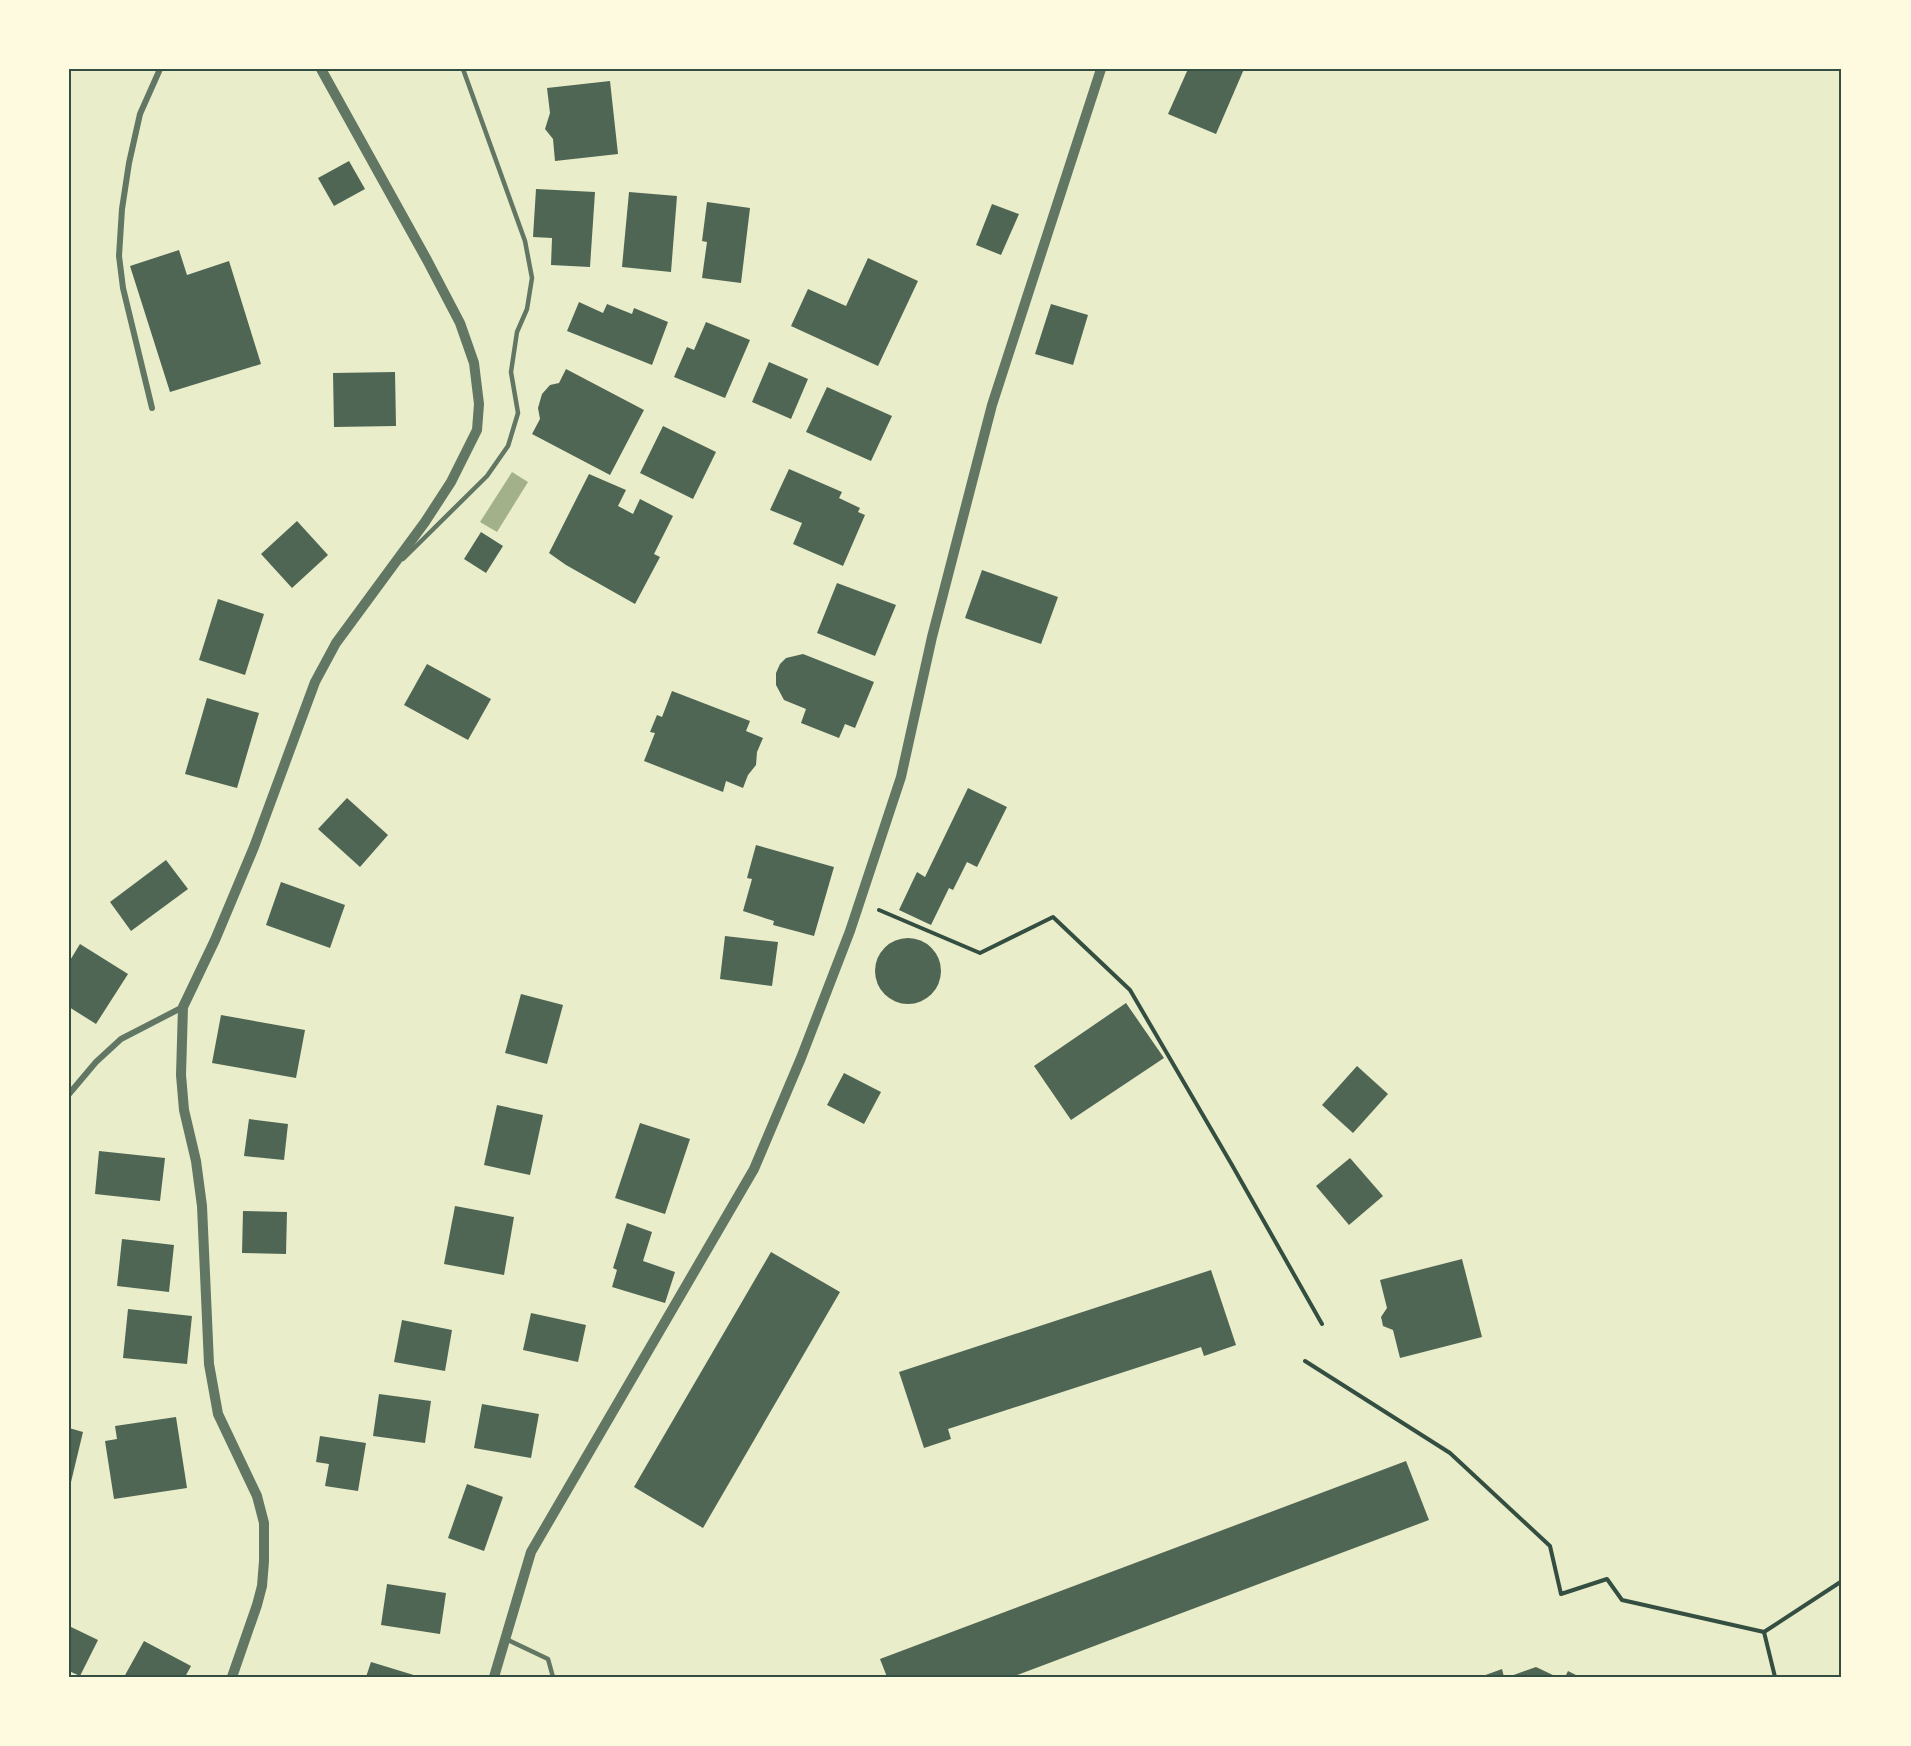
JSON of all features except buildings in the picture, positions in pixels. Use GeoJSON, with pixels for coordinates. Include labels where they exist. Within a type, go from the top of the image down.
{"type":"FeatureCollection","features":[{"type":"Feature","properties":{"kind":"street"},"geometry":{"type":"LineString","coordinates":[[152,408],[123,288],[119,256],[122,209],[129,163],[140,114],[160,69]]}},
{"type":"Feature","properties":{"kind":"street"},"geometry":{"type":"LineString","coordinates":[[232,1677],[262,1586],[264,1523],[257,1496],[218,1414],[209,1364],[202,1206],[196,1161],[184,1110],[182,1086],[183,1007],[215,940],[254,847],[315,682],[336,643],[425,522],[451,482],[477,430],[479,405],[474,363],[460,323],[321,69]]}},
{"type":"Feature","properties":{"kind":"street"},"geometry":{"type":"LineString","coordinates":[[494,1677],[531,1552],[754,1169],[801,1058],[860,901],[901,777],[932,637],[992,405],[1101,69]]}},
{"type":"Feature","properties":{"kind":"street"},"geometry":{"type":"LineString","coordinates":[[69,1094],[96,1062],[121,1039],[183,1007]]}},
{"type":"Feature","properties":{"kind":"lane"},"geometry":{"type":"LineString","coordinates":[[378,584],[487,476],[508,446],[518,413],[511,372],[517,332],[527,309],[531,278],[525,241],[463,69]]}},
{"type":"Feature","properties":{"kind":"lane"},"geometry":{"type":"LineString","coordinates":[[506,1639],[548,1659],[553,1677]]}},
{"type":"Feature","properties":{"kind":"path"},"geometry":{"type":"LineString","coordinates":[[860,901],[980,953],[1053,917],[1130,990],[1322,1324]]}},
{"type":"Feature","properties":{"kind":"path"},"geometry":{"type":"LineString","coordinates":[[1305,1360],[1450,1453],[1550,1546],[1561,1594],[1607,1579],[1622,1600],[1764,1632],[1842,1581]]}},
{"type":"Feature","properties":{"kind":"path"},"geometry":{"type":"LineString","coordinates":[[1764,1632],[1775,1677]]}},
{"type":"Feature","properties":{"kind":"shaded area"},"geometry":{"type":"Polygon","coordinates":[[[512,472],[528,482],[497,532],[480,522],[512,472]]]}}]}
